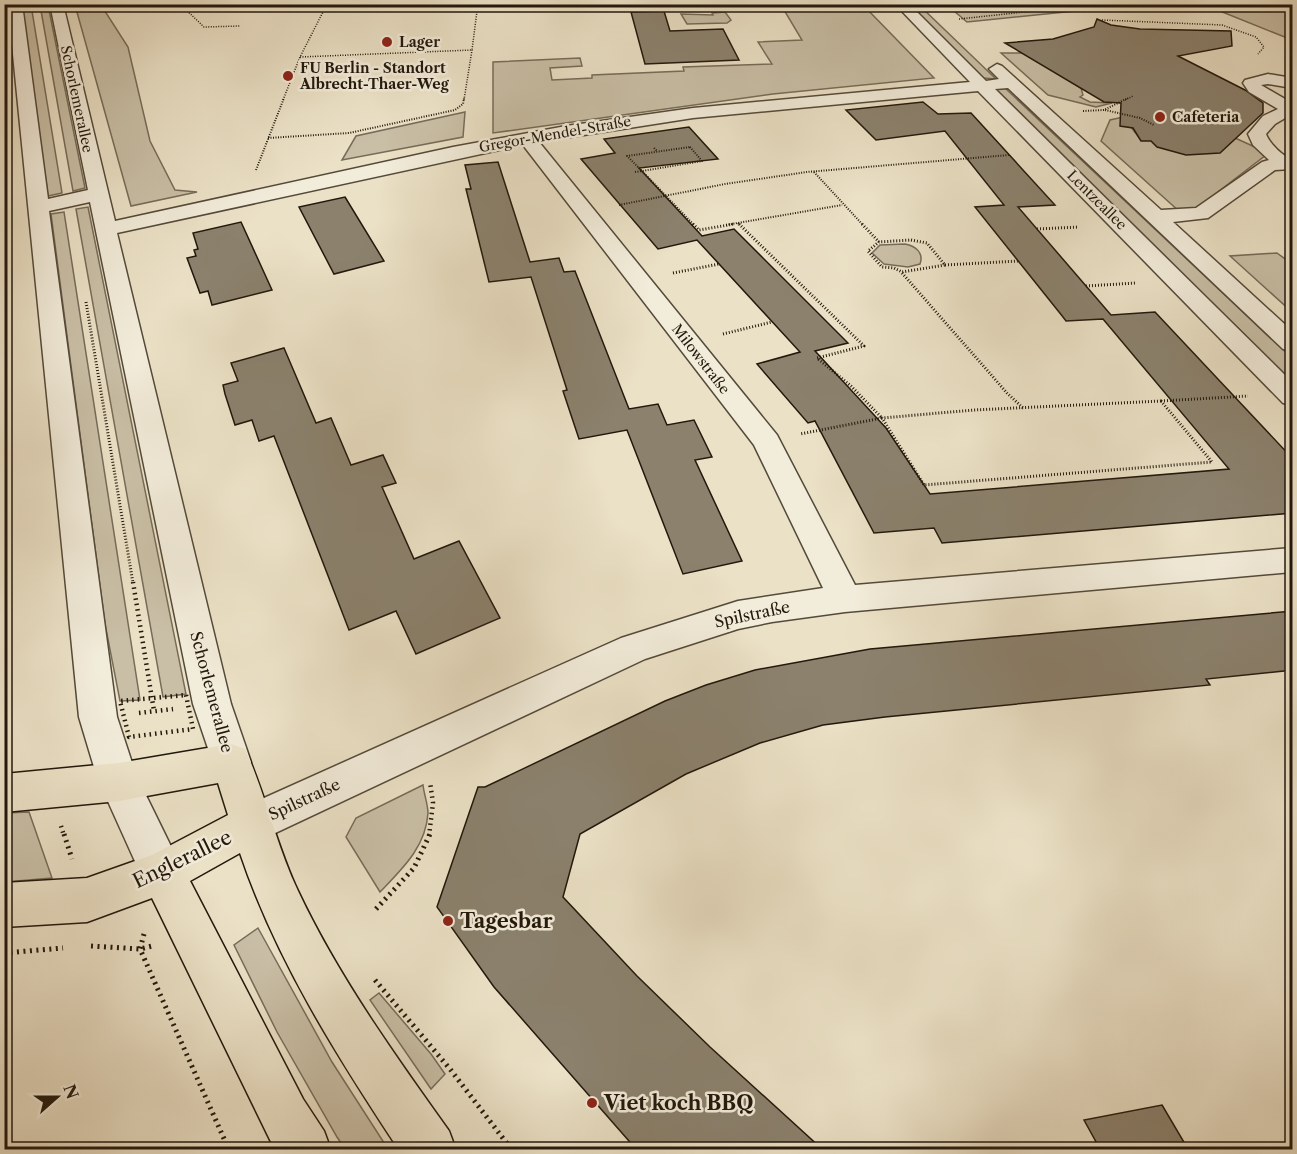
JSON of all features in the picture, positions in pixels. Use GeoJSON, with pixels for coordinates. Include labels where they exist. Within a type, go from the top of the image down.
{"type":"FeatureCollection","features":[{"type":"Feature","properties":{"kind":"main road"},"geometry":{"type":"LineString","coordinates":[[4,793],[119,782],[231,762]]}},
{"type":"Feature","properties":{"kind":"main road","name":"Schorlemerallee"},"geometry":{"type":"LineString","coordinates":[[231,762],[278,893],[301,943],[328,994],[430,1149]]}},
{"type":"Feature","properties":{"kind":"main road","name":"Englerallee"},"geometry":{"type":"LineString","coordinates":[[4,905],[87,900],[162,873],[252,824]]}},
{"type":"Feature","properties":{"kind":"main road"},"geometry":{"type":"LineString","coordinates":[[162,873],[285,1117],[305,1149]]}},
{"type":"Feature","properties":{"kind":"street"},"geometry":{"type":"LineString","coordinates":[[15,4],[98,717],[104,742],[119,782],[162,873]]}},
{"type":"Feature","properties":{"kind":"street","name":"Schorlemerallee"},"geometry":{"type":"LineString","coordinates":[[56,4],[212,704],[231,762]]}},
{"type":"Feature","properties":{"kind":"street","name":"Lentzeallee"},"geometry":{"type":"LineString","coordinates":[[901,4],[1293,397]]}},
{"type":"Feature","properties":{"kind":"street"},"geometry":{"type":"LineString","coordinates":[[1258,54],[1254,60],[1285,81]]}},
{"type":"Feature","properties":{"kind":"street","name":"Lentzeallee"},"geometry":{"type":"LineString","coordinates":[[986,59],[1293,344]]}},
{"type":"Feature","properties":{"kind":"street"},"geometry":{"type":"LineString","coordinates":[[1285,81],[1261,79],[1251,83],[1255,89],[1290,109],[1269,120],[1257,134],[1259,141],[1287,163]]}},
{"type":"Feature","properties":{"kind":"street","name":"Gregor-Mendel-Straße"},"geometry":{"type":"LineString","coordinates":[[105,229],[528,138],[693,113],[1011,83]]}},
{"type":"Feature","properties":{"kind":"street","name":"Milowstraße"},"geometry":{"type":"LineString","coordinates":[[528,138],[767,442],[845,598]]}},
{"type":"Feature","properties":{"kind":"street"},"geometry":{"type":"LineString","coordinates":[[1155,217],[1201,214],[1269,166],[1287,163]]}},
{"type":"Feature","properties":{"kind":"street"},"geometry":{"type":"LineString","coordinates":[[37,208],[98,195]]}},
{"type":"Feature","properties":{"kind":"street","name":"Spilstraße"},"geometry":{"type":"LineString","coordinates":[[252,824],[634,648],[738,615],[845,598],[1293,560]]}},
{"type":"Feature","properties":{"kind":"path"},"geometry":{"type":"LineString","coordinates":[[180,4],[204,27],[240,26]]}},
{"type":"Feature","properties":{"kind":"path"},"geometry":{"type":"LineString","coordinates":[[959,19],[1099,4]]}},
{"type":"Feature","properties":{"kind":"path"},"geometry":{"type":"LineString","coordinates":[[255,196],[251,187],[268,138],[300,57],[324,10]]}},
{"type":"Feature","properties":{"kind":"path"},"geometry":{"type":"LineString","coordinates":[[268,138],[349,133],[455,110],[463,104],[477,11]]}},
{"type":"Feature","properties":{"kind":"path"},"geometry":{"type":"LineString","coordinates":[[1102,20],[1222,25],[1256,37],[1264,47],[1258,54]]}},
{"type":"Feature","properties":{"kind":"path"},"geometry":{"type":"LineString","coordinates":[[300,57],[472,50]]}},
{"type":"Feature","properties":{"kind":"path"},"geometry":{"type":"LineString","coordinates":[[1104,110],[1133,96]]}},
{"type":"Feature","properties":{"kind":"path"},"geometry":{"type":"LineString","coordinates":[[1074,112],[1104,110],[1140,118],[1154,125]]}},
{"type":"Feature","properties":{"kind":"path"},"geometry":{"type":"LineString","coordinates":[[635,172],[642,171],[702,161],[690,147],[655,150],[627,156],[642,171],[699,231],[843,205]]}},
{"type":"Feature","properties":{"kind":"path"},"geometry":{"type":"LineString","coordinates":[[614,206],[739,182],[814,171],[912,160],[1011,155]]}},
{"type":"Feature","properties":{"kind":"path"},"geometry":{"type":"LineString","coordinates":[[814,171],[879,242]]}},
{"type":"Feature","properties":{"kind":"path"},"geometry":{"type":"LineString","coordinates":[[738,223],[864,346],[817,358],[851,386],[882,418],[924,485],[1212,462],[1160,400]]}},
{"type":"Feature","properties":{"kind":"path"},"geometry":{"type":"LineString","coordinates":[[1037,229],[1083,226]]}},
{"type":"Feature","properties":{"kind":"path"},"geometry":{"type":"LineString","coordinates":[[945,266],[927,243],[910,240],[879,242],[868,251],[882,267],[894,268],[902,272],[1007,393],[1024,408]]}},
{"type":"Feature","properties":{"kind":"path"},"geometry":{"type":"LineString","coordinates":[[902,272],[945,266],[1018,261]]}},
{"type":"Feature","properties":{"kind":"path"},"geometry":{"type":"LineString","coordinates":[[669,274],[719,264]]}},
{"type":"Feature","properties":{"kind":"path"},"geometry":{"type":"LineString","coordinates":[[1086,286],[1138,283]]}},
{"type":"Feature","properties":{"kind":"path"},"geometry":{"type":"LineString","coordinates":[[84,292],[154,711]]}},
{"type":"Feature","properties":{"kind":"path"},"geometry":{"type":"LineString","coordinates":[[720,334],[772,322]]}},
{"type":"Feature","properties":{"kind":"path"},"geometry":{"type":"LineString","coordinates":[[800,435],[882,418],[934,413],[1258,396]]}},
{"type":"Feature","properties":{"kind":"path"},"geometry":{"type":"LineString","coordinates":[[186,694],[193,729],[129,737],[120,702],[152,698],[186,694]]}},
{"type":"Feature","properties":{"kind":"path"},"geometry":{"type":"LineString","coordinates":[[124,715],[189,707]]}},
{"type":"Feature","properties":{"kind":"path"},"geometry":{"type":"LineString","coordinates":[[376,909],[413,872],[424,853],[432,821],[433,803],[428,776]]}},
{"type":"Feature","properties":{"kind":"path"},"geometry":{"type":"LineString","coordinates":[[60,822],[74,866]]}},
{"type":"Feature","properties":{"kind":"path"},"geometry":{"type":"LineString","coordinates":[[146,928],[140,949],[230,1149]]}},
{"type":"Feature","properties":{"kind":"path"},"geometry":{"type":"LineString","coordinates":[[80,946],[101,945],[140,949],[157,944]]}},
{"type":"Feature","properties":{"kind":"path"},"geometry":{"type":"LineString","coordinates":[[4,952],[69,947]]}},
{"type":"Feature","properties":{"kind":"path"},"geometry":{"type":"LineString","coordinates":[[373,978],[450,1069],[512,1149]]}},
{"type":"Feature","properties":{"kind":"shaded area"},"geometry":{"type":"Polygon","coordinates":[[[22,5],[31,5],[62,193],[48,196],[22,5]]]}},
{"type":"Feature","properties":{"kind":"shaded area"},"geometry":{"type":"Polygon","coordinates":[[[40,5],[48,5],[85,188],[73,191],[40,5]]]}},
{"type":"Feature","properties":{"kind":"shaded area"},"geometry":{"type":"Polygon","coordinates":[[[75,5],[101,5],[128,47],[150,141],[175,190],[197,192],[131,206],[75,5]]]}},
{"type":"Feature","properties":{"kind":"shaded area"},"geometry":{"type":"Polygon","coordinates":[[[781,5],[863,5],[934,78],[773,94],[493,133],[493,62],[580,58],[582,66],[550,68],[552,80],[592,78],[592,75],[684,71],[683,67],[772,64],[758,42],[802,40],[781,5]]]}},
{"type":"Feature","properties":{"kind":"shaded area"},"geometry":{"type":"Polygon","coordinates":[[[907,5],[919,5],[996,79],[983,78],[907,5]]]}},
{"type":"Feature","properties":{"kind":"shaded area"},"geometry":{"type":"Polygon","coordinates":[[[947,5],[1135,5],[967,22],[947,5]]]}},
{"type":"Feature","properties":{"kind":"shaded area"},"geometry":{"type":"Polygon","coordinates":[[[1205,5],[1292,5],[1292,40],[1205,5]]]}},
{"type":"Feature","properties":{"kind":"shaded area"},"geometry":{"type":"Polygon","coordinates":[[[725,12],[731,20],[727,23],[687,24],[681,14],[713,15],[712,13],[725,12]]]}},
{"type":"Feature","properties":{"kind":"shaded area"},"geometry":{"type":"Polygon","coordinates":[[[1001,53],[1025,53],[1081,88],[1083,95],[1080,97],[1090,102],[1112,103],[1096,107],[1048,95],[1001,53]]]}},
{"type":"Feature","properties":{"kind":"shaded area"},"geometry":{"type":"Polygon","coordinates":[[[1005,88],[1292,358],[1292,381],[994,89],[1005,88]]]}},
{"type":"Feature","properties":{"kind":"shaded area"},"geometry":{"type":"Polygon","coordinates":[[[465,112],[463,137],[342,160],[356,136],[465,112]]]}},
{"type":"Feature","properties":{"kind":"shaded area"},"geometry":{"type":"Polygon","coordinates":[[[1123,117],[1141,140],[1233,137],[1257,148],[1266,155],[1193,211],[1180,212],[1101,141],[1110,120],[1123,117]]]}},
{"type":"Feature","properties":{"kind":"shaded area"},"geometry":{"type":"Polygon","coordinates":[[[88,207],[186,694],[163,697],[76,209],[88,207]]]}},
{"type":"Feature","properties":{"kind":"shaded area"},"geometry":{"type":"Polygon","coordinates":[[[64,212],[140,700],[120,701],[105,624],[51,214],[64,212]]]}},
{"type":"Feature","properties":{"kind":"shaded area"},"geometry":{"type":"Polygon","coordinates":[[[880,245],[913,246],[920,253],[920,264],[908,267],[884,264],[872,253],[880,245]]]}},
{"type":"Feature","properties":{"kind":"shaded area"},"geometry":{"type":"Polygon","coordinates":[[[1277,253],[1292,264],[1292,312],[1230,256],[1277,253]]]}},
{"type":"Feature","properties":{"kind":"shaded area"},"geometry":{"type":"Polygon","coordinates":[[[423,785],[428,813],[423,836],[412,857],[380,892],[346,837],[356,818],[423,785]]]}},
{"type":"Feature","properties":{"kind":"shaded area"},"geometry":{"type":"Polygon","coordinates":[[[29,812],[52,878],[5,882],[5,813],[29,812]]]}},
{"type":"Feature","properties":{"kind":"shaded area"},"geometry":{"type":"Polygon","coordinates":[[[258,928],[332,1062],[388,1149],[345,1149],[337,1137],[277,1032],[234,945],[258,928]]]}},
{"type":"Feature","properties":{"kind":"shaded area"},"geometry":{"type":"Polygon","coordinates":[[[379,993],[445,1074],[431,1089],[370,1000],[379,993]]]}},
{"type":"Feature","properties":{"kind":"building"},"geometry":{"type":"Polygon","coordinates":[[[664,11],[670,31],[723,29],[739,60],[645,64],[631,12],[664,11]]]}},
{"type":"Feature","properties":{"kind":"building"},"geometry":{"type":"Polygon","coordinates":[[[1097,19],[1111,25],[1140,29],[1231,31],[1232,46],[1178,56],[1245,90],[1263,103],[1263,113],[1220,153],[1186,155],[1157,147],[1151,141],[1141,141],[1133,128],[1120,126],[1121,103],[1104,102],[1005,43],[1053,39],[1094,27],[1097,19]]]}},
{"type":"Feature","properties":{"kind":"building"},"geometry":{"type":"Polygon","coordinates":[[[923,102],[938,114],[971,113],[1055,205],[1018,207],[1111,315],[1155,312],[1293,459],[1293,513],[942,543],[934,528],[874,533],[815,421],[808,423],[757,364],[800,352],[697,240],[658,249],[581,159],[615,153],[604,139],[689,127],[718,159],[639,168],[702,236],[734,229],[848,343],[815,351],[886,428],[930,494],[1229,469],[1103,319],[1066,321],[975,207],[1004,205],[945,131],[876,140],[846,110],[923,102]]]}},
{"type":"Feature","properties":{"kind":"building"},"geometry":{"type":"Polygon","coordinates":[[[498,162],[530,262],[559,258],[564,272],[575,271],[629,409],[658,404],[667,425],[694,420],[712,457],[695,460],[742,561],[683,574],[627,430],[579,439],[563,391],[567,390],[531,277],[489,282],[466,189],[471,189],[465,165],[498,162]]]}},
{"type":"Feature","properties":{"kind":"building"},"geometry":{"type":"Polygon","coordinates":[[[345,197],[384,261],[334,274],[299,207],[345,197]]]}},
{"type":"Feature","properties":{"kind":"building"},"geometry":{"type":"Polygon","coordinates":[[[241,222],[272,290],[212,305],[208,291],[200,293],[187,258],[196,256],[194,250],[198,249],[193,233],[241,222]]]}},
{"type":"Feature","properties":{"kind":"building"},"geometry":{"type":"Polygon","coordinates":[[[284,348],[316,423],[331,418],[351,465],[383,455],[396,483],[382,487],[414,559],[459,541],[500,618],[416,654],[396,611],[349,630],[274,436],[259,441],[252,420],[235,425],[225,394],[223,385],[238,381],[231,363],[284,348]]]}},
{"type":"Feature","properties":{"kind":"building"},"geometry":{"type":"Polygon","coordinates":[[[1293,611],[1293,670],[1206,679],[1210,685],[823,725],[760,743],[686,774],[580,834],[563,897],[637,976],[710,1047],[822,1149],[636,1149],[494,987],[437,907],[478,787],[485,787],[665,701],[706,685],[755,670],[870,649],[1293,611]]]}},
{"type":"Feature","properties":{"kind":"building"},"geometry":{"type":"Polygon","coordinates":[[[1162,1105],[1188,1149],[1100,1149],[1084,1120],[1162,1105]]]}},
{"type":"Feature","properties":{"kind":"place","name":"Lager"},"geometry":{"type":"Point","coordinates":[387,42]}},
{"type":"Feature","properties":{"kind":"place","name":"FU Berlin - Standort Albrecht-Thaer-Weg"},"geometry":{"type":"Point","coordinates":[288,76]}},
{"type":"Feature","properties":{"kind":"place","name":"Cafeteria"},"geometry":{"type":"Point","coordinates":[1160,117]}},
{"type":"Feature","properties":{"kind":"place","name":"Tagesbar"},"geometry":{"type":"Point","coordinates":[448,921]}},
{"type":"Feature","properties":{"kind":"place","name":"Viet koch BBQ"},"geometry":{"type":"Point","coordinates":[592,1103]}}]}
